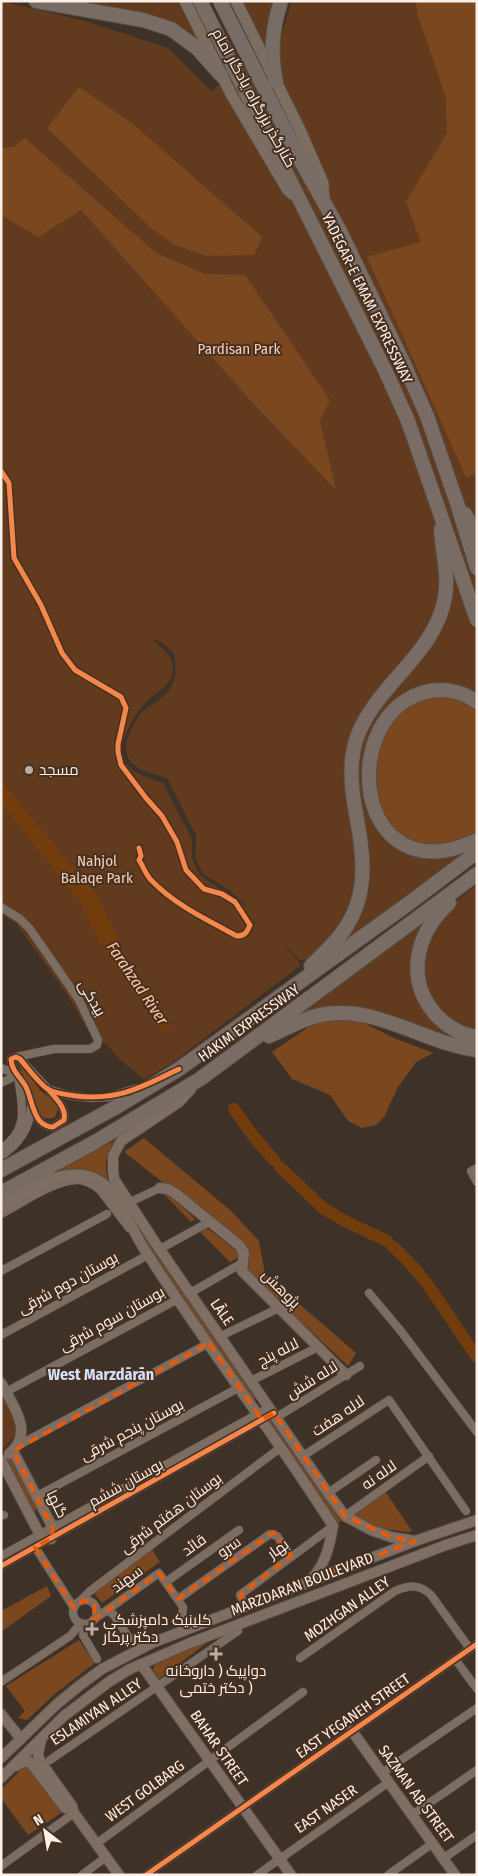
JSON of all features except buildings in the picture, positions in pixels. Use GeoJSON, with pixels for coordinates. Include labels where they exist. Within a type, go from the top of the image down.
{"type":"FeatureCollection","features":[{"type":"Feature","properties":{"kind":"highway"},"geometry":{"type":"LineString","coordinates":[[36,1],[143,20],[171,29],[198,48],[222,76]]}},
{"type":"Feature","properties":{"kind":"highway","name":"YADEGAR-E EMAM EXPRESSWAY"},"geometry":{"type":"LineString","coordinates":[[200,1],[386,370],[408,421],[477,620]]}},
{"type":"Feature","properties":{"kind":"highway","name":"YADEGAR-E EMAM EXPRESSWAY"},"geometry":{"type":"LineString","coordinates":[[220,1],[341,233],[404,364],[426,416],[457,503],[477,568]]}},
{"type":"Feature","properties":{"kind":"highway"},"geometry":{"type":"LineString","coordinates":[[276,82],[273,68],[272,37],[281,1]]}},
{"type":"Feature","properties":{"kind":"highway"},"geometry":{"type":"LineString","coordinates":[[457,503],[470,520],[477,535]]}},
{"type":"Feature","properties":{"kind":"highway"},"geometry":{"type":"LineString","coordinates":[[283,995],[338,938],[356,908],[362,882],[363,857],[352,789],[352,755],[361,726],[370,711],[424,646],[441,614],[446,596],[446,582],[440,513]]}},
{"type":"Feature","properties":{"kind":"highway"},"geometry":{"type":"LineString","coordinates":[[477,702],[464,694],[443,690],[424,692],[404,701],[385,722],[378,735],[370,759],[369,780],[371,802],[378,820],[390,836],[399,842],[422,852],[445,852],[477,840]]}},
{"type":"Feature","properties":{"kind":"highway","name":"HAKIM EXPRESSWAY"},"geometry":{"type":"LineString","coordinates":[[1,1170],[118,1106],[180,1069],[477,852]]}},
{"type":"Feature","properties":{"kind":"highway"},"geometry":{"type":"LineString","coordinates":[[477,875],[433,920],[421,942],[417,965],[418,980],[423,995],[435,1014],[459,1032],[477,1037]]}},
{"type":"Feature","properties":{"kind":"highway","name":"HAKIM EXPRESSWAY"},"geometry":{"type":"LineString","coordinates":[[1,1193],[95,1142],[200,1079],[250,1044],[353,964],[477,875]]}},
{"type":"Feature","properties":{"kind":"highway"},"geometry":{"type":"LineString","coordinates":[[250,1044],[315,1016],[348,1013],[373,1018],[455,1046],[477,1050]]}},
{"type":"Feature","properties":{"kind":"main road","name":"کنارگذر بزرگراه یادگار امام"},"geometry":{"type":"LineString","coordinates":[[185,1],[222,76],[287,189],[304,205]]}},
{"type":"Feature","properties":{"kind":"main road","name":"کنارگذر بزرگراه یادگار امام"},"geometry":{"type":"LineString","coordinates":[[236,1],[323,183],[324,202]]}},
{"type":"Feature","properties":{"kind":"main road","name":"LĀLE"},"geometry":{"type":"LineString","coordinates":[[200,1079],[178,1102],[127,1136],[117,1147],[113,1156],[112,1170],[114,1178],[190,1293],[345,1516],[371,1530],[391,1537],[416,1540]]}},
{"type":"Feature","properties":{"kind":"main road","name":"LĀLE"},"geometry":{"type":"LineString","coordinates":[[1,1205],[56,1177],[74,1174],[87,1175],[98,1180],[114,1195],[138,1240],[333,1526]]}},
{"type":"Feature","properties":{"kind":"main road","name":"پژوهش"},"geometry":{"type":"LineString","coordinates":[[160,1188],[168,1189],[175,1193],[240,1246],[244,1253],[242,1270],[346,1375]]}},
{"type":"Feature","properties":{"kind":"main road"},"geometry":{"type":"LineString","coordinates":[[1,1458],[15,1448],[22,1433],[22,1426],[4,1387]]}},
{"type":"Feature","properties":{"kind":"main road","name":"گلها"},"geometry":{"type":"LineString","coordinates":[[1,1458],[40,1535],[51,1539],[53,1528],[15,1448]]}},
{"type":"Feature","properties":{"kind":"main road","name":"MARZDARAN BOULEVARD"},"geometry":{"type":"LineString","coordinates":[[1,1758],[57,1704],[102,1669],[152,1643],[416,1540],[477,1520]]}},
{"type":"Feature","properties":{"kind":"main road"},"geometry":{"type":"LineString","coordinates":[[308,1583],[318,1573],[326,1559],[333,1526]]}},
{"type":"Feature","properties":{"kind":"main road","name":"MARZDARAN BOULEVARD"},"geometry":{"type":"LineString","coordinates":[[1,1778],[88,1697],[110,1681],[141,1664],[190,1643],[446,1545],[477,1535]]}},
{"type":"Feature","properties":{"kind":"main road","name":"BAHAR STREET"},"geometry":{"type":"LineString","coordinates":[[141,1664],[291,1875]]}},
{"type":"Feature","properties":{"kind":"main road"},"geometry":{"type":"LineString","coordinates":[[1,1714],[21,1739]]}},
{"type":"Feature","properties":{"kind":"main road","name":"SAZMAN AB STREET"},"geometry":{"type":"LineString","coordinates":[[352,1731],[455,1875]]}},
{"type":"Feature","properties":{"kind":"main road"},"geometry":{"type":"LineString","coordinates":[[42,1739],[38,1754],[40,1761],[72,1806],[74,1813],[119,1875]]}},
{"type":"Feature","properties":{"kind":"main road"},"geometry":{"type":"LineString","coordinates":[[12,1767],[24,1762],[30,1762],[66,1810],[74,1813]]}},
{"type":"Feature","properties":{"kind":"street","name":"بیدکی"},"geometry":{"type":"LineString","coordinates":[[1,907],[20,919],[30,929],[78,1000],[98,1040],[95,1047],[90,1050],[54,1049],[16,1057]]}},
{"type":"Feature","properties":{"kind":"street"},"geometry":{"type":"LineString","coordinates":[[16,1057],[48,1089],[64,1110],[65,1117],[60,1123],[49,1127],[41,1122],[36,1115],[32,1100],[12,1068],[10,1061],[16,1057]]}},
{"type":"Feature","properties":{"kind":"street"},"geometry":{"type":"LineString","coordinates":[[1,1068],[18,1075]]}},
{"type":"Feature","properties":{"kind":"street"},"geometry":{"type":"LineString","coordinates":[[48,1089],[67,1095],[91,1098],[110,1097],[180,1069]]}},
{"type":"Feature","properties":{"kind":"street"},"geometry":{"type":"LineString","coordinates":[[1,1083],[18,1075]]}},
{"type":"Feature","properties":{"kind":"street"},"geometry":{"type":"LineString","coordinates":[[1,1149],[14,1139],[22,1119],[23,1104],[18,1075]]}},
{"type":"Feature","properties":{"kind":"street"},"geometry":{"type":"LineString","coordinates":[[1,1156],[11,1150],[26,1131],[32,1100]]}},
{"type":"Feature","properties":{"kind":"street"},"geometry":{"type":"LineString","coordinates":[[474,1170],[477,1182]]}},
{"type":"Feature","properties":{"kind":"street"},"geometry":{"type":"LineString","coordinates":[[1,1214],[65,1182],[80,1180],[100,1190],[138,1240]]}},
{"type":"Feature","properties":{"kind":"street"},"geometry":{"type":"LineString","coordinates":[[130,1202],[160,1188]]}},
{"type":"Feature","properties":{"kind":"street"},"geometry":{"type":"LineString","coordinates":[[1,1271],[107,1214]]}},
{"type":"Feature","properties":{"kind":"street"},"geometry":{"type":"LineString","coordinates":[[160,1249],[209,1222]]}},
{"type":"Feature","properties":{"kind":"street","name":"بوستان دوم شرقی"},"geometry":{"type":"LineString","coordinates":[[1,1335],[148,1255]]}},
{"type":"Feature","properties":{"kind":"street"},"geometry":{"type":"LineString","coordinates":[[190,1293],[244,1262]]}},
{"type":"Feature","properties":{"kind":"street"},"geometry":{"type":"LineString","coordinates":[[369,1293],[400,1330],[477,1432]]}},
{"type":"Feature","properties":{"kind":"street","name":"بوستان سوم شرقی"},"geometry":{"type":"LineString","coordinates":[[4,1387],[178,1298]]}},
{"type":"Feature","properties":{"kind":"street"},"geometry":{"type":"LineString","coordinates":[[221,1336],[279,1308]]}},
{"type":"Feature","properties":{"kind":"street"},"geometry":{"type":"LineString","coordinates":[[15,1448],[209,1344]]}},
{"type":"Feature","properties":{"kind":"street","name":"لاله پنج"},"geometry":{"type":"LineString","coordinates":[[251,1380],[318,1347]]}},
{"type":"Feature","properties":{"kind":"street","name":"لاله شش"},"geometry":{"type":"LineString","coordinates":[[260,1417],[274,1412],[360,1366]]}},
{"type":"Feature","properties":{"kind":"street","name":"بوستان پنجم شرقی"},"geometry":{"type":"LineString","coordinates":[[37,1496],[240,1387]]}},
{"type":"Feature","properties":{"kind":"street","name":"لاله هفت"},"geometry":{"type":"LineString","coordinates":[[302,1456],[389,1400],[429,1456]]}},
{"type":"Feature","properties":{"kind":"street","name":"بوستان ششم"},"geometry":{"type":"LineString","coordinates":[[1,1556],[260,1417]]}},
{"type":"Feature","properties":{"kind":"street","name":"بوستان ششم"},"geometry":{"type":"LineString","coordinates":[[1,1566],[51,1539],[260,1417]]}},
{"type":"Feature","properties":{"kind":"street","name":"بوستان هفتم شرقی"},"geometry":{"type":"LineString","coordinates":[[80,1601],[90,1591],[280,1448]]}},
{"type":"Feature","properties":{"kind":"street"},"geometry":{"type":"LineString","coordinates":[[429,1456],[466,1511]]}},
{"type":"Feature","properties":{"kind":"street","name":"لاله نه"},"geometry":{"type":"LineString","coordinates":[[345,1516],[429,1456]]}},
{"type":"Feature","properties":{"kind":"street"},"geometry":{"type":"LineString","coordinates":[[328,1493],[376,1460]]}},
{"type":"Feature","properties":{"kind":"street","name":"بهار"},"geometry":{"type":"LineString","coordinates":[[245,1606],[240,1595],[333,1526]]}},
{"type":"Feature","properties":{"kind":"street","name":"قائد"},"geometry":{"type":"LineString","coordinates":[[166,1582],[238,1530]]}},
{"type":"Feature","properties":{"kind":"street","name":"سرو"},"geometry":{"type":"LineString","coordinates":[[178,1599],[270,1534],[277,1536],[291,1556]]}},
{"type":"Feature","properties":{"kind":"street"},"geometry":{"type":"LineString","coordinates":[[35,1547],[74,1608],[74,1615],[83,1623],[83,1635],[97,1659]]}},
{"type":"Feature","properties":{"kind":"street","name":"سهند"},"geometry":{"type":"LineString","coordinates":[[93,1620],[159,1573],[183,1607],[182,1617]]}},
{"type":"Feature","properties":{"kind":"street","name":"MOZHGAN ALLEY"},"geometry":{"type":"LineString","coordinates":[[300,1658],[395,1591],[404,1587],[414,1586],[424,1588],[431,1595],[473,1647]]}},
{"type":"Feature","properties":{"kind":"street"},"geometry":{"type":"LineString","coordinates":[[1,1682],[70,1636],[83,1623],[93,1620],[97,1613],[95,1605],[88,1600],[80,1601],[74,1608]]}},
{"type":"Feature","properties":{"kind":"street"},"geometry":{"type":"LineString","coordinates":[[107,1610],[114,1615],[131,1641]]}},
{"type":"Feature","properties":{"kind":"street","name":"ESLAMIYAN ALLEY"},"geometry":{"type":"LineString","coordinates":[[50,1760],[238,1632]]}},
{"type":"Feature","properties":{"kind":"street","name":"EAST YEGANEH STREET"},"geometry":{"type":"LineString","coordinates":[[146,1875],[473,1647]]}},
{"type":"Feature","properties":{"kind":"street"},"geometry":{"type":"LineString","coordinates":[[455,1659],[477,1689]]}},
{"type":"Feature","properties":{"kind":"street","name":"WEST GOLBARG"},"geometry":{"type":"LineString","coordinates":[[96,1844],[303,1692]]}},
{"type":"Feature","properties":{"kind":"street"},"geometry":{"type":"LineString","coordinates":[[382,1773],[477,1708]]}},
{"type":"Feature","properties":{"kind":"street"},"geometry":{"type":"LineString","coordinates":[[412,1815],[477,1770]]}},
{"type":"Feature","properties":{"kind":"street","name":"EAST NASER"},"geometry":{"type":"LineString","coordinates":[[257,1875],[389,1782]]}},
{"type":"Feature","properties":{"kind":"street"},"geometry":{"type":"LineString","coordinates":[[1,1866],[74,1813]]}},
{"type":"Feature","properties":{"kind":"street"},"geometry":{"type":"LineString","coordinates":[[444,1858],[477,1835]]}},
{"type":"Feature","properties":{"kind":"street"},"geometry":{"type":"LineString","coordinates":[[388,1875],[433,1843]]}},
{"type":"Feature","properties":{"kind":"street"},"geometry":{"type":"LineString","coordinates":[[82,1875],[106,1857]]}},
{"type":"Feature","properties":{"kind":"highlighted area"},"geometry":{"type":"Polygon","coordinates":[[[209,1343],[262,1420],[274,1413],[345,1516],[391,1537],[415,1541],[245,1606],[240,1595],[291,1556],[274,1532],[178,1599],[159,1573],[93,1620],[95,1605],[84,1600],[74,1608],[35,1547],[51,1539],[53,1528],[13,1451],[209,1343]]]}},
{"type":"Feature","properties":{"kind":"green space","name":"Pardisan Park"},"geometry":{"type":"Polygon","coordinates":[[[1,1],[85,21],[168,48],[211,91],[264,50],[239,1],[277,1],[270,25],[268,47],[280,39],[292,1],[477,1],[477,615],[471,618],[477,635],[477,698],[440,687],[409,695],[385,717],[370,747],[366,781],[372,814],[391,840],[423,855],[432,856],[451,854],[477,845],[314,967],[348,929],[361,902],[365,887],[367,870],[366,852],[356,775],[357,751],[361,735],[377,706],[426,649],[437,631],[418,639],[368,705],[359,722],[349,753],[347,773],[359,864],[353,902],[345,920],[322,948],[310,959],[299,960],[276,935],[301,965],[172,1063],[144,1079],[120,1060],[110,1048],[88,1030],[66,993],[16,923],[1,914],[1,1]],[[153,639],[171,659],[172,675],[167,684],[145,703],[132,721],[123,744],[122,753],[124,761],[136,772],[163,783],[192,839],[192,857],[200,876],[231,895],[252,911],[229,890],[202,873],[195,857],[196,835],[167,778],[141,769],[129,759],[126,752],[130,732],[138,716],[165,694],[171,687],[174,679],[176,666],[174,653],[161,642],[153,639]]]}},
{"type":"Feature","properties":{"kind":"green space"},"geometry":{"type":"Polygon","coordinates":[[[52,1],[181,1],[215,65],[192,38],[52,1]]]}},
{"type":"Feature","properties":{"kind":"green space"},"geometry":{"type":"Polygon","coordinates":[[[416,1],[477,1],[477,474],[466,477],[367,257],[421,242],[406,202],[447,133],[446,97],[417,13],[416,1]]]}},
{"type":"Feature","properties":{"kind":"green space"},"geometry":{"type":"Polygon","coordinates":[[[79,87],[133,124],[262,237],[254,255],[206,256],[175,245],[151,228],[47,128],[79,87]]]}},
{"type":"Feature","properties":{"kind":"green space"},"geometry":{"type":"Polygon","coordinates":[[[25,138],[156,253],[205,274],[245,275],[330,400],[320,421],[336,490],[251,401],[81,210],[38,237],[1,215],[1,148],[13,147],[25,138]]]}},
{"type":"Feature","properties":{"kind":"green space"},"geometry":{"type":"Polygon","coordinates":[[[446,694],[477,706],[477,836],[453,846],[417,846],[402,839],[380,815],[374,765],[388,725],[415,700],[446,694]]]}},
{"type":"Feature","properties":{"kind":"green space"},"geometry":{"type":"Polygon","coordinates":[[[477,885],[477,1034],[445,1020],[423,985],[422,951],[447,908],[477,885]]]}},
{"type":"Feature","properties":{"kind":"green space"},"geometry":{"type":"Polygon","coordinates":[[[439,907],[416,984],[477,1047],[367,1013],[288,1023],[439,907]]]}},
{"type":"Feature","properties":{"kind":"green space"},"geometry":{"type":"Polygon","coordinates":[[[354,1018],[394,1038],[433,1053],[416,1062],[398,1087],[384,1117],[376,1125],[362,1128],[348,1121],[330,1095],[292,1079],[272,1052],[320,1019],[354,1018]]]}},
{"type":"Feature","properties":{"kind":"green space"},"geometry":{"type":"Polygon","coordinates":[[[16,1059],[41,1091],[59,1106],[55,1117],[50,1119],[42,1117],[16,1059]]]}},
{"type":"Feature","properties":{"kind":"green space"},"geometry":{"type":"Polygon","coordinates":[[[144,1138],[231,1211],[259,1241],[265,1274],[356,1353],[348,1366],[246,1270],[243,1245],[124,1152],[144,1138]]]}},
{"type":"Feature","properties":{"kind":"green space"},"geometry":{"type":"Polygon","coordinates":[[[114,1141],[106,1161],[109,1183],[82,1172],[69,1170],[53,1173],[53,1172],[114,1141]]]}},
{"type":"Feature","properties":{"kind":"green space"},"geometry":{"type":"Polygon","coordinates":[[[162,1192],[167,1192],[195,1219],[191,1222],[162,1192]]]}},
{"type":"Feature","properties":{"kind":"green space"},"geometry":{"type":"Polygon","coordinates":[[[126,1205],[256,1395],[255,1399],[252,1400],[151,1252],[126,1205]]]}},
{"type":"Feature","properties":{"kind":"green space"},"geometry":{"type":"Polygon","coordinates":[[[207,1228],[240,1254],[236,1259],[230,1262],[200,1232],[207,1228]]]}},
{"type":"Feature","properties":{"kind":"green space"},"geometry":{"type":"Polygon","coordinates":[[[1,1393],[10,1408],[16,1430],[9,1443],[1,1449],[1,1393]]]}},
{"type":"Feature","properties":{"kind":"green space"},"geometry":{"type":"Polygon","coordinates":[[[270,1418],[341,1521],[335,1525],[266,1420],[270,1418]]]}},
{"type":"Feature","properties":{"kind":"green space"},"geometry":{"type":"Polygon","coordinates":[[[8,1459],[11,1460],[37,1509],[33,1513],[5,1462],[8,1459]]]}},
{"type":"Feature","properties":{"kind":"green space"},"geometry":{"type":"Polygon","coordinates":[[[385,1491],[412,1531],[380,1528],[360,1519],[354,1514],[385,1491]]]}},
{"type":"Feature","properties":{"kind":"green space"},"geometry":{"type":"Polygon","coordinates":[[[152,1549],[160,1562],[102,1603],[93,1592],[152,1549]]]}},
{"type":"Feature","properties":{"kind":"green space"},"geometry":{"type":"Polygon","coordinates":[[[47,1586],[51,1596],[1,1632],[1,1611],[47,1586]]]}},
{"type":"Feature","properties":{"kind":"green space"},"geometry":{"type":"Polygon","coordinates":[[[212,1639],[159,1679],[153,1670],[157,1660],[212,1639]]]}},
{"type":"Feature","properties":{"kind":"green space"},"geometry":{"type":"Polygon","coordinates":[[[79,1640],[95,1663],[56,1693],[27,1720],[18,1718],[25,1711],[6,1686],[79,1640]]]}},
{"type":"Feature","properties":{"kind":"green space"},"geometry":{"type":"Polygon","coordinates":[[[25,1765],[30,1767],[61,1813],[28,1835],[1,1798],[1,1790],[25,1765]]]}},
{"type":"Feature","properties":{"kind":"water"},"geometry":{"type":"Polygon","coordinates":[[[1,781],[96,894],[117,935],[127,966],[155,1008],[171,1026],[165,1032],[137,992],[133,994],[122,974],[103,948],[79,900],[1,804],[1,781]]]}},
{"type":"Feature","properties":{"kind":"waterway","name":"Farahzad River"},"geometry":{"type":"LineString","coordinates":[[234,1109],[254,1137],[274,1160]]}},
{"type":"Feature","properties":{"kind":"waterway","name":"Farahzad River"},"geometry":{"type":"LineString","coordinates":[[280,1167],[323,1208],[387,1241]]}},
{"type":"Feature","properties":{"kind":"waterway","name":"Farahzad River"},"geometry":{"type":"LineString","coordinates":[[392,1246],[427,1284],[477,1357]]}},
{"type":"Feature","properties":{"kind":"cycle path"},"geometry":{"type":"LineString","coordinates":[[1,471],[9,483],[14,558],[41,605],[62,653],[75,670],[121,697],[126,708],[118,744],[121,765],[162,816],[177,842],[186,870],[204,889],[222,894],[235,902],[250,925],[247,932],[237,936],[170,897],[148,876],[139,860],[141,856],[139,848]]}},
{"type":"Feature","properties":{"kind":"cycle path"},"geometry":{"type":"LineString","coordinates":[[48,1089],[51,1092],[60,1103],[64,1111],[64,1120],[53,1127],[41,1122],[37,1116],[26,1087],[14,1070],[11,1059],[16,1057],[20,1059],[45,1088],[49,1090],[59,1093],[69,1095],[91,1097],[130,1091],[179,1069]]}},
{"type":"Feature","properties":{"kind":"cycle path"},"geometry":{"type":"LineString","coordinates":[[1,1566],[274,1413]]}},
{"type":"Feature","properties":{"kind":"cycle path"},"geometry":{"type":"LineString","coordinates":[[146,1875],[477,1644]]}},
{"type":"Feature","properties":{"kind":"place","name":"مسجد"},"geometry":{"type":"Point","coordinates":[29,770]}},
{"type":"Feature","properties":{"kind":"place","name":"کلینیک دامپزشکی دکتر پرکار"},"geometry":{"type":"Point","coordinates":[92,1629]}},
{"type":"Feature","properties":{"kind":"place","name":"دواپیک ( داروخانه دکتر ختمی )"},"geometry":{"type":"Point","coordinates":[216,1654]}},
{"type":"Feature","properties":{"kind":"district","name":"West Marzdārān"},"geometry":{"type":"Point","coordinates":[101,1374]}},
{"type":"Feature","properties":{"kind":"park label","name":"Nahjol Balaqe Park"},"geometry":{"type":"Point","coordinates":[97,870]}}]}
